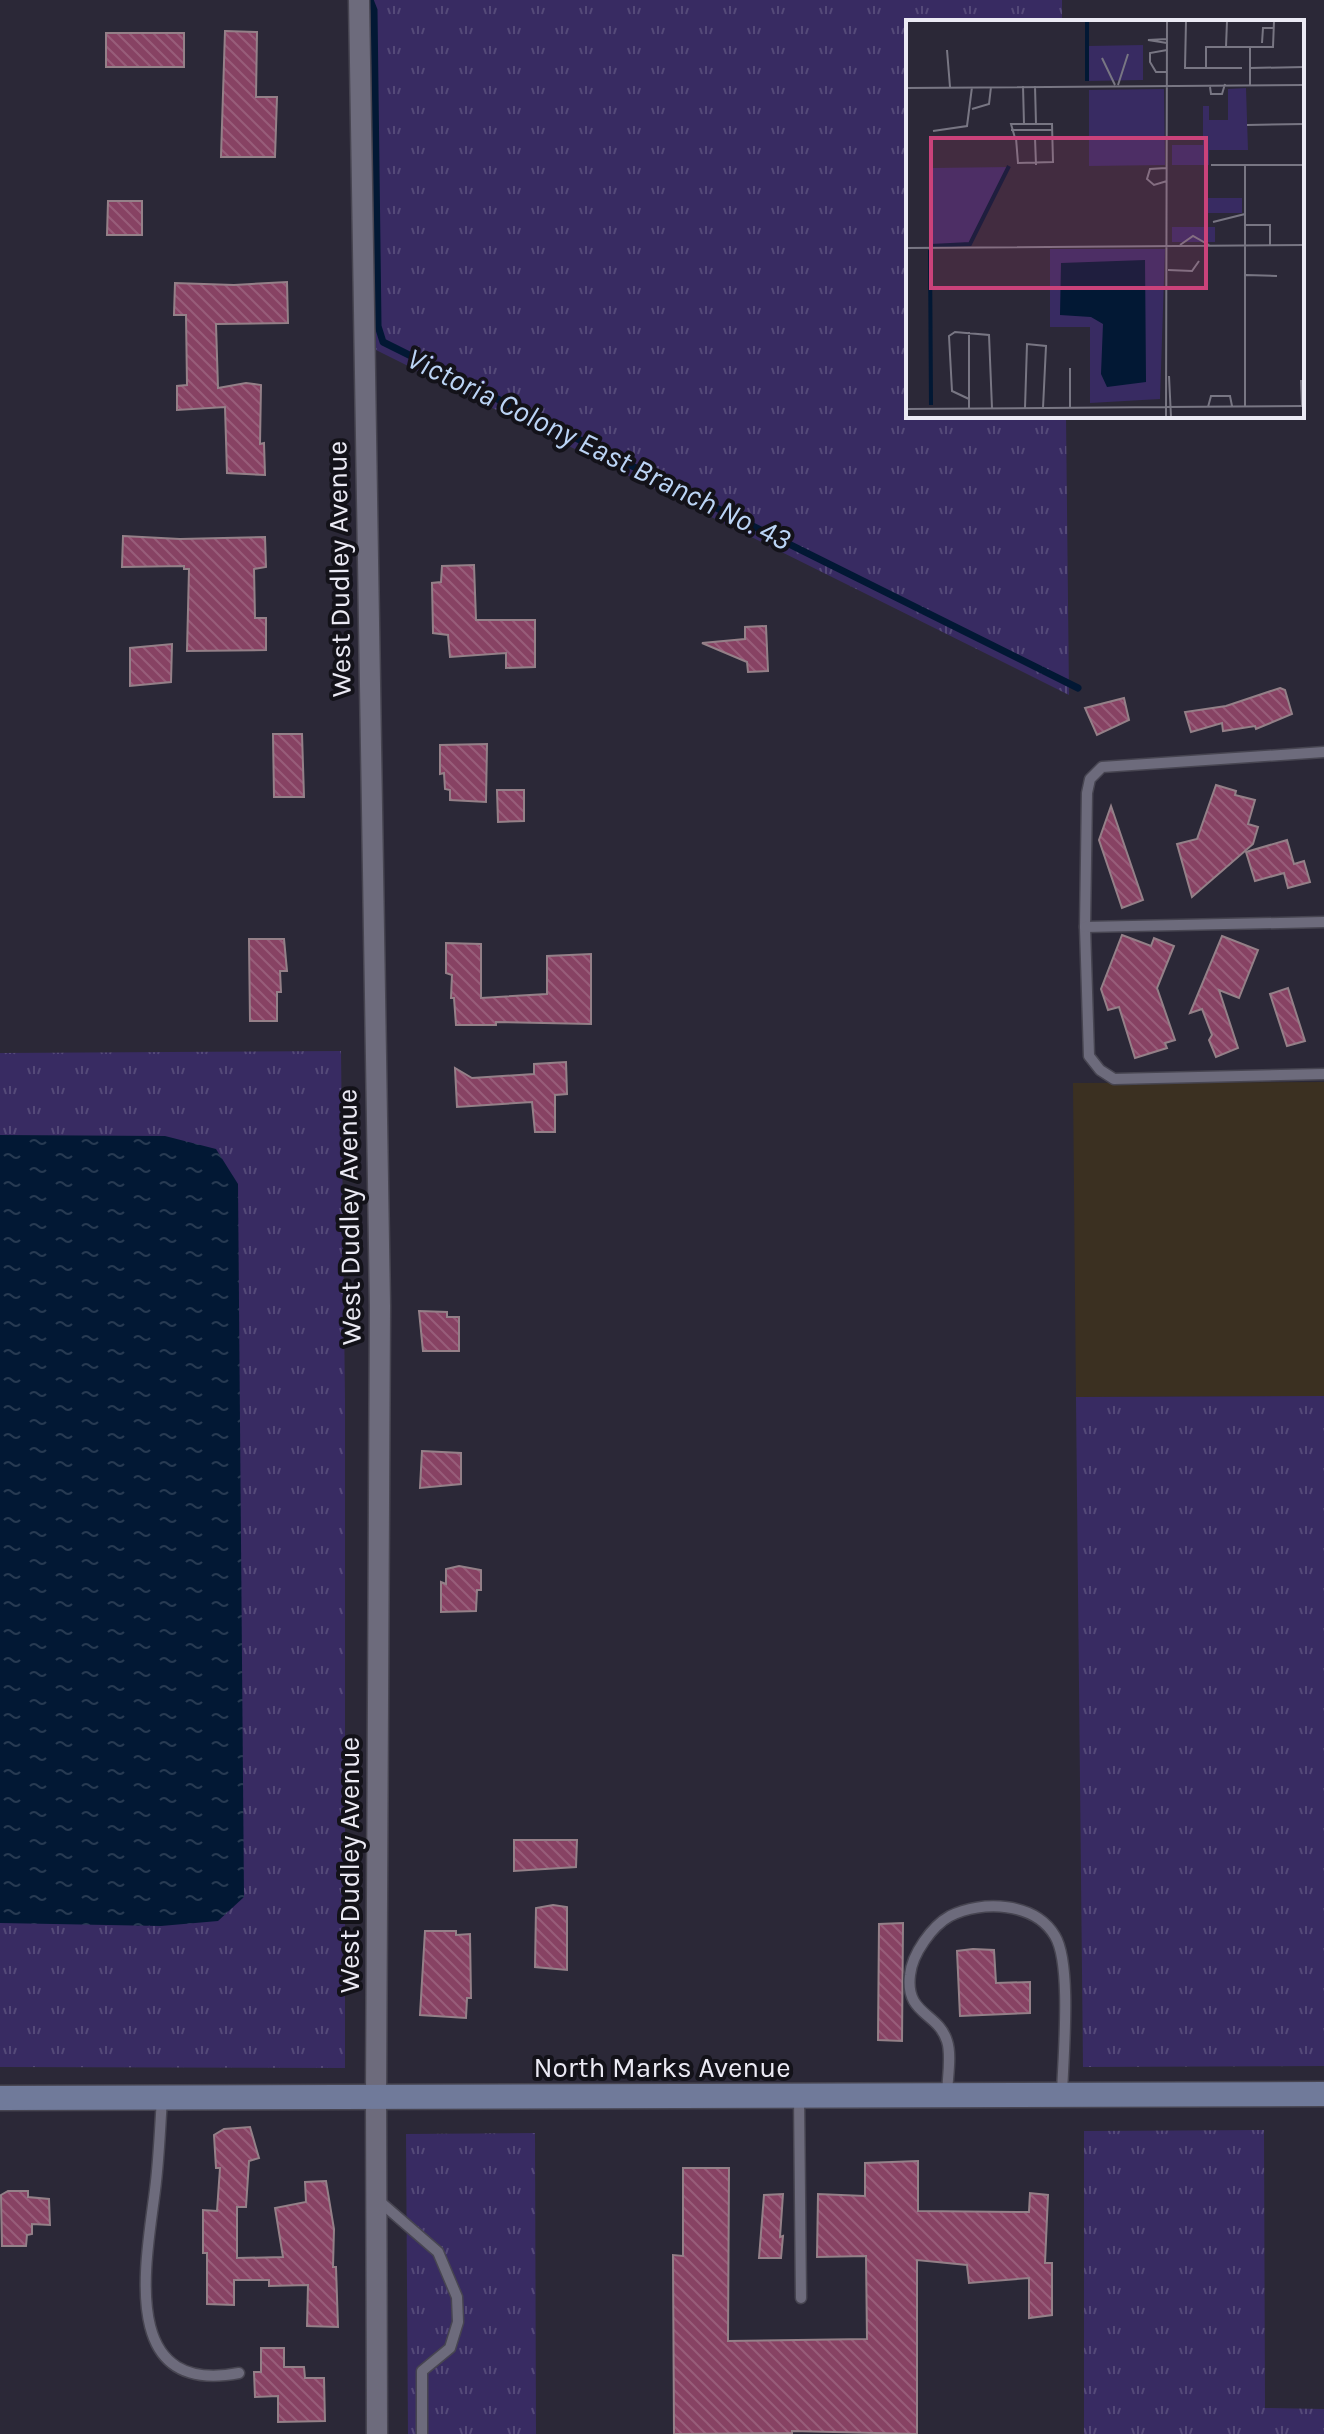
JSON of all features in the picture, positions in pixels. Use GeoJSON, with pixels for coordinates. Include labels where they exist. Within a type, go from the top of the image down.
{"type":"FeatureCollection","features":[{"type":"Feature","properties":{"kind":"main road","name":"North Marks Avenue"},"geometry":{"type":"LineString","coordinates":[[0,2098],[1324,2094]]}},
{"type":"Feature","properties":{"kind":"street","name":"West Dudley Avenue"},"geometry":{"type":"LineString","coordinates":[[359,0],[380,1306],[377,2434]]}},
{"type":"Feature","properties":{"kind":"lane"},"geometry":{"type":"LineString","coordinates":[[1324,752],[1102,767],[1090,779],[1087,793],[1085,927],[1089,1056],[1100,1070],[1114,1079],[1324,1074]]}},
{"type":"Feature","properties":{"kind":"lane"},"geometry":{"type":"LineString","coordinates":[[1085,927],[1324,922]]}},
{"type":"Feature","properties":{"kind":"lane"},"geometry":{"type":"LineString","coordinates":[[947,2096],[947,2041],[935,2021],[918,2010],[911,1994],[910,1974],[932,1930],[949,1917],[967,1910],[1005,1907],[1028,1911],[1042,1920],[1055,1936],[1061,1952],[1064,1983],[1062,2096]]}},
{"type":"Feature","properties":{"kind":"lane"},"geometry":{"type":"LineString","coordinates":[[799,2096],[801,2298]]}},
{"type":"Feature","properties":{"kind":"lane"},"geometry":{"type":"LineString","coordinates":[[162,2098],[158,2164],[146,2262],[146,2313],[152,2333],[179,2370],[193,2375],[239,2373]]}},
{"type":"Feature","properties":{"kind":"lane"},"geometry":{"type":"LineString","coordinates":[[376,2199],[438,2252],[457,2297],[458,2322],[450,2348],[422,2371],[422,2434]]}},
{"type":"Feature","properties":{"kind":"shaded area"},"geometry":{"type":"Polygon","coordinates":[[[1324,1082],[1324,1396],[1076,1397],[1073,1083],[1324,1082]]]}},
{"type":"Feature","properties":{"kind":"green space"},"geometry":{"type":"Polygon","coordinates":[[[372,0],[1062,0],[1062,20],[906,20],[906,418],[1066,418],[1069,695],[376,350],[372,0]]]}},
{"type":"Feature","properties":{"kind":"green space"},"geometry":{"type":"Polygon","coordinates":[[[341,1051],[345,1401],[345,2068],[0,2067],[0,1053],[341,1051]]]}},
{"type":"Feature","properties":{"kind":"green space"},"geometry":{"type":"Polygon","coordinates":[[[1324,1396],[1324,2066],[1083,2067],[1076,1397],[1324,1396]]]}},
{"type":"Feature","properties":{"kind":"green space"},"geometry":{"type":"Polygon","coordinates":[[[1264,2130],[1265,2408],[1324,2409],[1324,2434],[1084,2434],[1084,2131],[1264,2130]]]}},
{"type":"Feature","properties":{"kind":"green space"},"geometry":{"type":"Polygon","coordinates":[[[535,2133],[536,2434],[408,2434],[406,2134],[535,2133]]]}},
{"type":"Feature","properties":{"kind":"water"},"geometry":{"type":"Polygon","coordinates":[[[0,1135],[165,1136],[216,1149],[238,1184],[244,1897],[218,1921],[161,1926],[0,1923],[0,1135]]]}},
{"type":"Feature","properties":{"kind":"building"},"geometry":{"type":"Polygon","coordinates":[[[225,31],[257,32],[256,97],[277,97],[275,157],[221,157],[225,31]]]}},
{"type":"Feature","properties":{"kind":"building"},"geometry":{"type":"Polygon","coordinates":[[[106,33],[184,33],[184,67],[106,67],[106,33]]]}},
{"type":"Feature","properties":{"kind":"building"},"geometry":{"type":"Polygon","coordinates":[[[108,201],[142,201],[142,235],[107,235],[108,201]]]}},
{"type":"Feature","properties":{"kind":"building"},"geometry":{"type":"Polygon","coordinates":[[[287,282],[288,323],[216,324],[218,388],[246,383],[261,385],[260,444],[264,443],[265,475],[227,473],[225,407],[177,410],[177,386],[187,385],[186,315],[174,315],[175,283],[234,285],[287,282]]]}},
{"type":"Feature","properties":{"kind":"building"},"geometry":{"type":"Polygon","coordinates":[[[123,536],[180,539],[265,537],[266,567],[254,569],[255,618],[266,618],[266,650],[187,651],[189,569],[184,569],[184,566],[122,567],[123,536]]]}},
{"type":"Feature","properties":{"kind":"building"},"geometry":{"type":"Polygon","coordinates":[[[474,565],[476,620],[535,620],[535,667],[506,668],[506,653],[450,657],[448,635],[433,633],[432,583],[441,582],[442,566],[474,565]]]}},
{"type":"Feature","properties":{"kind":"building"},"geometry":{"type":"Polygon","coordinates":[[[766,626],[768,671],[748,672],[747,662],[702,643],[745,639],[745,627],[766,626]]]}},
{"type":"Feature","properties":{"kind":"building"},"geometry":{"type":"Polygon","coordinates":[[[172,644],[171,682],[130,686],[130,648],[172,644]]]}},
{"type":"Feature","properties":{"kind":"building"},"geometry":{"type":"Polygon","coordinates":[[[1280,688],[1285,690],[1292,714],[1256,729],[1255,726],[1223,731],[1222,723],[1191,732],[1185,712],[1226,706],[1280,688]]]}},
{"type":"Feature","properties":{"kind":"building"},"geometry":{"type":"Polygon","coordinates":[[[1124,698],[1129,720],[1097,735],[1085,708],[1124,698]]]}},
{"type":"Feature","properties":{"kind":"building"},"geometry":{"type":"Polygon","coordinates":[[[273,734],[302,734],[304,797],[274,797],[273,734]]]}},
{"type":"Feature","properties":{"kind":"building"},"geometry":{"type":"Polygon","coordinates":[[[487,744],[486,802],[450,800],[450,790],[445,789],[444,773],[440,774],[440,745],[487,744]]]}},
{"type":"Feature","properties":{"kind":"building"},"geometry":{"type":"Polygon","coordinates":[[[1216,785],[1236,791],[1235,795],[1255,800],[1248,824],[1258,827],[1253,844],[1192,897],[1177,844],[1197,839],[1216,785]]]}},
{"type":"Feature","properties":{"kind":"building"},"geometry":{"type":"Polygon","coordinates":[[[497,790],[524,790],[524,821],[498,822],[497,790]]]}},
{"type":"Feature","properties":{"kind":"building"},"geometry":{"type":"Polygon","coordinates":[[[1111,806],[1143,900],[1122,908],[1099,840],[1111,806]]]}},
{"type":"Feature","properties":{"kind":"building"},"geometry":{"type":"Polygon","coordinates":[[[1287,840],[1294,864],[1304,861],[1310,882],[1288,888],[1284,873],[1255,881],[1246,852],[1287,840]]]}},
{"type":"Feature","properties":{"kind":"building"},"geometry":{"type":"Polygon","coordinates":[[[1122,935],[1151,946],[1154,938],[1174,946],[1157,988],[1175,1040],[1165,1043],[1167,1048],[1135,1058],[1119,1007],[1108,1010],[1101,989],[1122,935]]]}},
{"type":"Feature","properties":{"kind":"building"},"geometry":{"type":"Polygon","coordinates":[[[1222,936],[1258,950],[1239,998],[1219,990],[1238,1048],[1216,1057],[1202,1009],[1190,1013],[1222,936]]]}},
{"type":"Feature","properties":{"kind":"building"},"geometry":{"type":"Polygon","coordinates":[[[249,939],[284,939],[287,971],[280,971],[277,1021],[250,1021],[249,939]]]}},
{"type":"Feature","properties":{"kind":"building"},"geometry":{"type":"Polygon","coordinates":[[[446,943],[481,944],[481,998],[547,994],[547,956],[591,954],[591,1024],[496,1022],[496,1025],[456,1025],[454,998],[451,998],[452,975],[446,973],[446,943]]]}},
{"type":"Feature","properties":{"kind":"building"},"geometry":{"type":"Polygon","coordinates":[[[1288,988],[1305,1041],[1287,1046],[1270,994],[1288,988]]]}},
{"type":"Feature","properties":{"kind":"building"},"geometry":{"type":"Polygon","coordinates":[[[566,1062],[567,1094],[555,1095],[555,1132],[535,1132],[532,1102],[457,1107],[455,1068],[472,1078],[534,1074],[534,1064],[566,1062]]]}},
{"type":"Feature","properties":{"kind":"building"},"geometry":{"type":"Polygon","coordinates":[[[419,1311],[447,1312],[447,1317],[459,1317],[459,1351],[423,1351],[419,1311]]]}},
{"type":"Feature","properties":{"kind":"building"},"geometry":{"type":"Polygon","coordinates":[[[422,1451],[461,1453],[461,1484],[420,1488],[422,1451]]]}},
{"type":"Feature","properties":{"kind":"building"},"geometry":{"type":"Polygon","coordinates":[[[459,1566],[481,1570],[481,1590],[477,1590],[476,1611],[441,1612],[441,1582],[446,1584],[446,1569],[459,1566]]]}},
{"type":"Feature","properties":{"kind":"building"},"geometry":{"type":"Polygon","coordinates":[[[514,1840],[577,1840],[576,1867],[514,1871],[514,1840]]]}},
{"type":"Feature","properties":{"kind":"building"},"geometry":{"type":"Polygon","coordinates":[[[553,1905],[567,1907],[567,1970],[535,1967],[536,1908],[553,1905]]]}},
{"type":"Feature","properties":{"kind":"building"},"geometry":{"type":"Polygon","coordinates":[[[903,1923],[902,2041],[878,2040],[879,1924],[903,1923]]]}},
{"type":"Feature","properties":{"kind":"building"},"geometry":{"type":"Polygon","coordinates":[[[425,1931],[470,1934],[471,1998],[467,1998],[466,2018],[420,2015],[425,1931]]]}},
{"type":"Feature","properties":{"kind":"building"},"geometry":{"type":"Polygon","coordinates":[[[994,1950],[996,1983],[1030,1982],[1030,2013],[960,2016],[957,1951],[994,1950]]]}},
{"type":"Feature","properties":{"kind":"building"},"geometry":{"type":"Polygon","coordinates":[[[250,2127],[259,2158],[249,2161],[246,2207],[237,2207],[237,2258],[283,2257],[275,2208],[306,2202],[305,2182],[326,2181],[334,2229],[333,2267],[336,2267],[338,2327],[307,2326],[308,2285],[269,2286],[269,2280],[234,2280],[234,2305],[207,2304],[203,2210],[217,2211],[220,2168],[216,2168],[214,2135],[224,2129],[250,2127]]]}},
{"type":"Feature","properties":{"kind":"building"},"geometry":{"type":"Polygon","coordinates":[[[918,2161],[918,2211],[1029,2212],[1030,2193],[1048,2195],[1045,2263],[1052,2263],[1052,2315],[1029,2318],[1029,2278],[969,2283],[967,2265],[917,2260],[917,2434],[792,2431],[674,2434],[673,2255],[683,2256],[683,2168],[729,2168],[728,2341],[867,2339],[866,2256],[817,2257],[818,2194],[865,2196],[865,2163],[918,2161]]]}},
{"type":"Feature","properties":{"kind":"building"},"geometry":{"type":"Polygon","coordinates":[[[8,2191],[28,2191],[28,2197],[49,2199],[50,2225],[32,2224],[32,2234],[27,2235],[26,2246],[2,2246],[1,2195],[8,2191]]]}},
{"type":"Feature","properties":{"kind":"building"},"geometry":{"type":"Polygon","coordinates":[[[783,2194],[781,2258],[759,2258],[764,2195],[783,2194]]]}},
{"type":"Feature","properties":{"kind":"building"},"geometry":{"type":"Polygon","coordinates":[[[261,2348],[284,2348],[284,2367],[304,2367],[305,2378],[324,2378],[325,2421],[278,2422],[278,2396],[255,2397],[254,2372],[261,2372],[261,2348]]]}},
{"type":"Feature","properties":{"kind":"waterway","name":"Victoria Colony East Branch No. 43"},"geometry":{"type":"LineString","coordinates":[[370,0],[374,10],[378,326],[383,342],[1078,688]]}}]}
